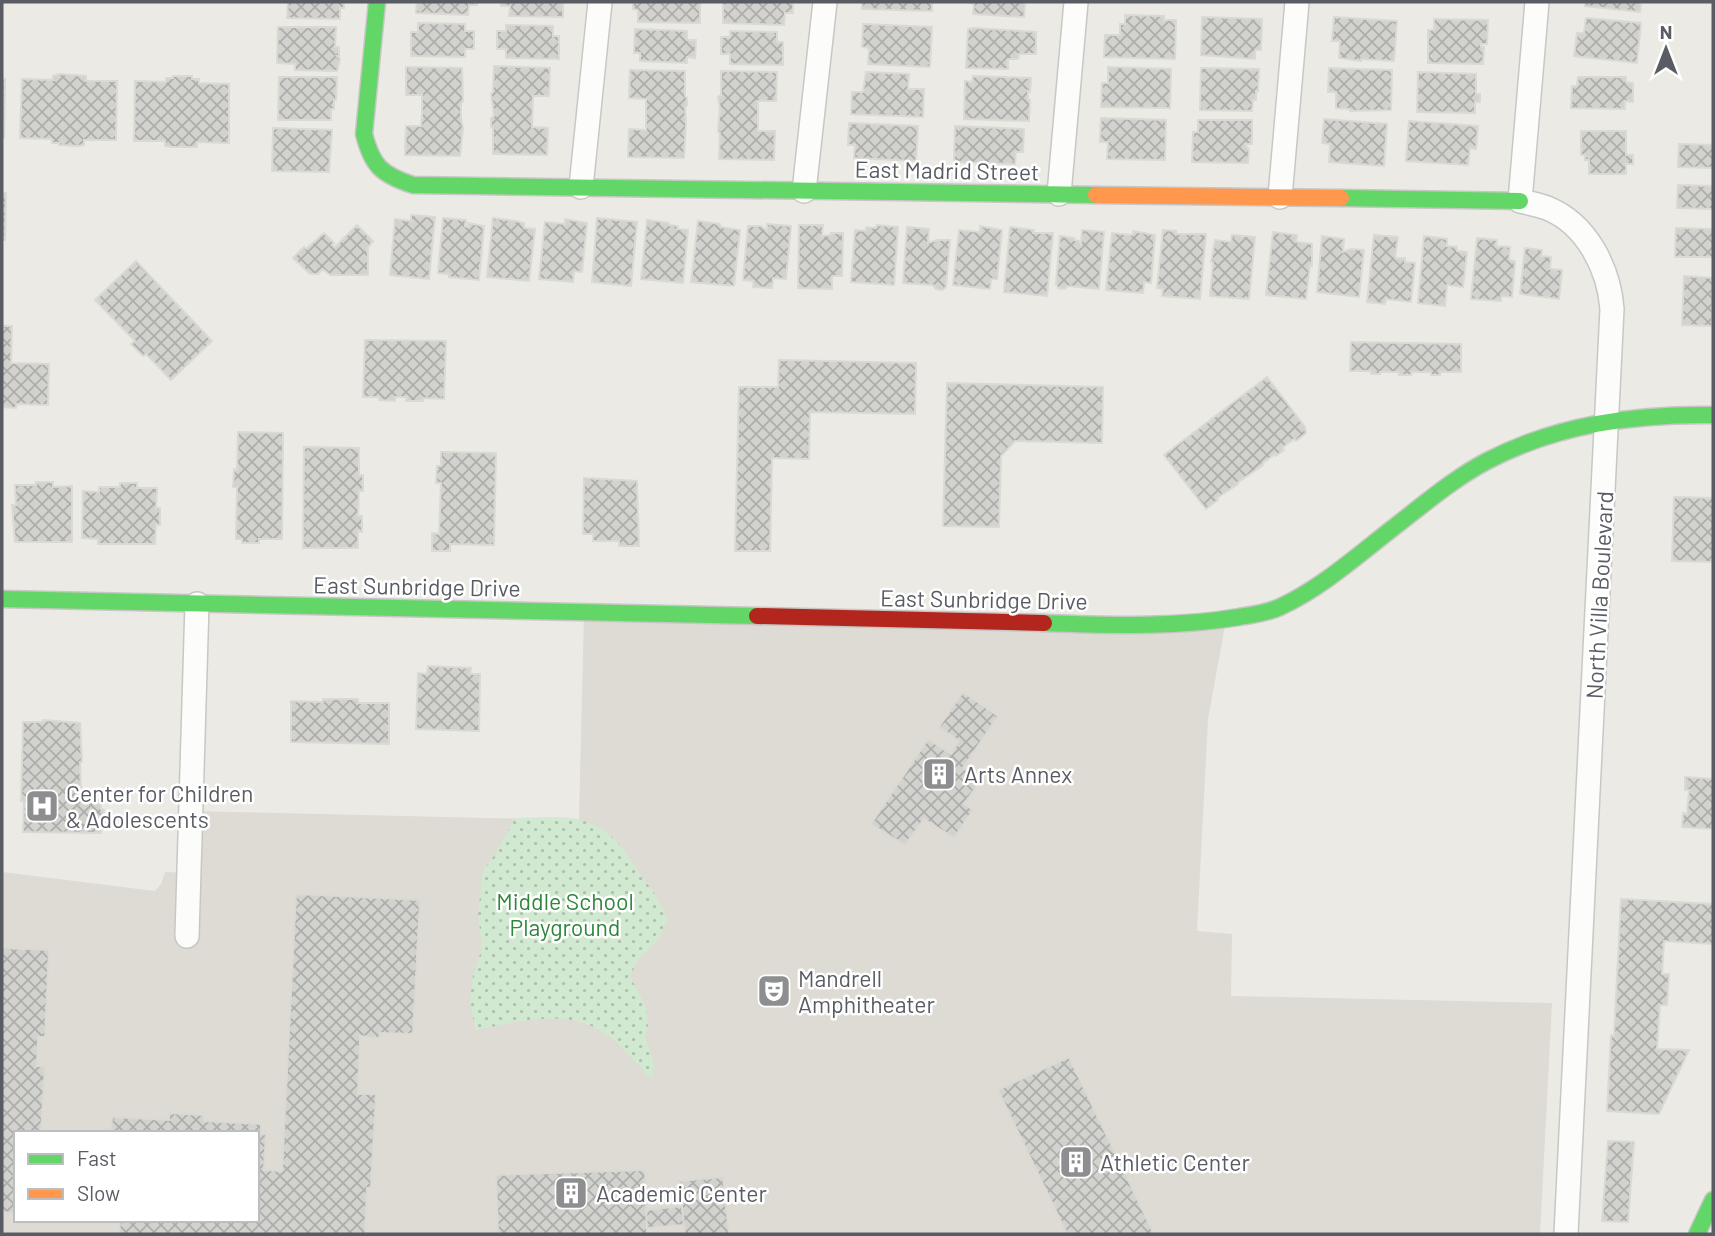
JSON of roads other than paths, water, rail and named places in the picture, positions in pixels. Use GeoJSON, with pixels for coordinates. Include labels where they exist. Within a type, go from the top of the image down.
{"type":"FeatureCollection","features":[{"type":"Feature","properties":{"kind":"street","name":"East Madrid Street"},"geometry":{"type":"LineString","coordinates":[[377,2],[364,134],[368,154],[378,169],[394,179],[413,185],[1520,201]]}},
{"type":"Feature","properties":{"kind":"street"},"geometry":{"type":"LineString","coordinates":[[581,187],[600,2]]}},
{"type":"Feature","properties":{"kind":"street"},"geometry":{"type":"LineString","coordinates":[[804,191],[825,2]]}},
{"type":"Feature","properties":{"kind":"street"},"geometry":{"type":"LineString","coordinates":[[1059,194],[1076,2]]}},
{"type":"Feature","properties":{"kind":"street"},"geometry":{"type":"LineString","coordinates":[[1280,198],[1297,2]]}},
{"type":"Feature","properties":{"kind":"street"},"geometry":{"type":"LineString","coordinates":[[1520,201],[1537,2]]}},
{"type":"Feature","properties":{"kind":"street","name":"North Villa Boulevard"},"geometry":{"type":"LineString","coordinates":[[1520,201],[1563,216],[1580,232],[1604,269],[1612,309],[1566,1234]]}},
{"type":"Feature","properties":{"kind":"street","name":"East Sunbridge Drive"},"geometry":{"type":"LineString","coordinates":[[2,600],[1130,625],[1206,623],[1279,608],[1325,580],[1479,463],[1537,437],[1570,428],[1663,415],[1713,415]]}},
{"type":"Feature","properties":{"kind":"street"},"geometry":{"type":"LineString","coordinates":[[187,936],[197,604]]}},
{"type":"Feature","properties":{"kind":"street"},"geometry":{"type":"LineString","coordinates":[[1697,1234],[1713,1200]]}},
{"type":"Feature","properties":{"kind":"place","name":"Arts Annex"},"geometry":{"type":"Point","coordinates":[939,774]}},
{"type":"Feature","properties":{"kind":"place","name":"Center for Children & Adolescents"},"geometry":{"type":"Point","coordinates":[42,806]}},
{"type":"Feature","properties":{"kind":"place","name":"Mandrell Amphitheater"},"geometry":{"type":"Point","coordinates":[774,991]}},
{"type":"Feature","properties":{"kind":"place","name":"Athletic Center"},"geometry":{"type":"Point","coordinates":[1076,1162]}},
{"type":"Feature","properties":{"kind":"place","name":"Academic Center"},"geometry":{"type":"Point","coordinates":[571,1193]}},
{"type":"Feature","properties":{"kind":"park label","name":"Middle School Playground"},"geometry":{"type":"Point","coordinates":[565,914]}}]}
